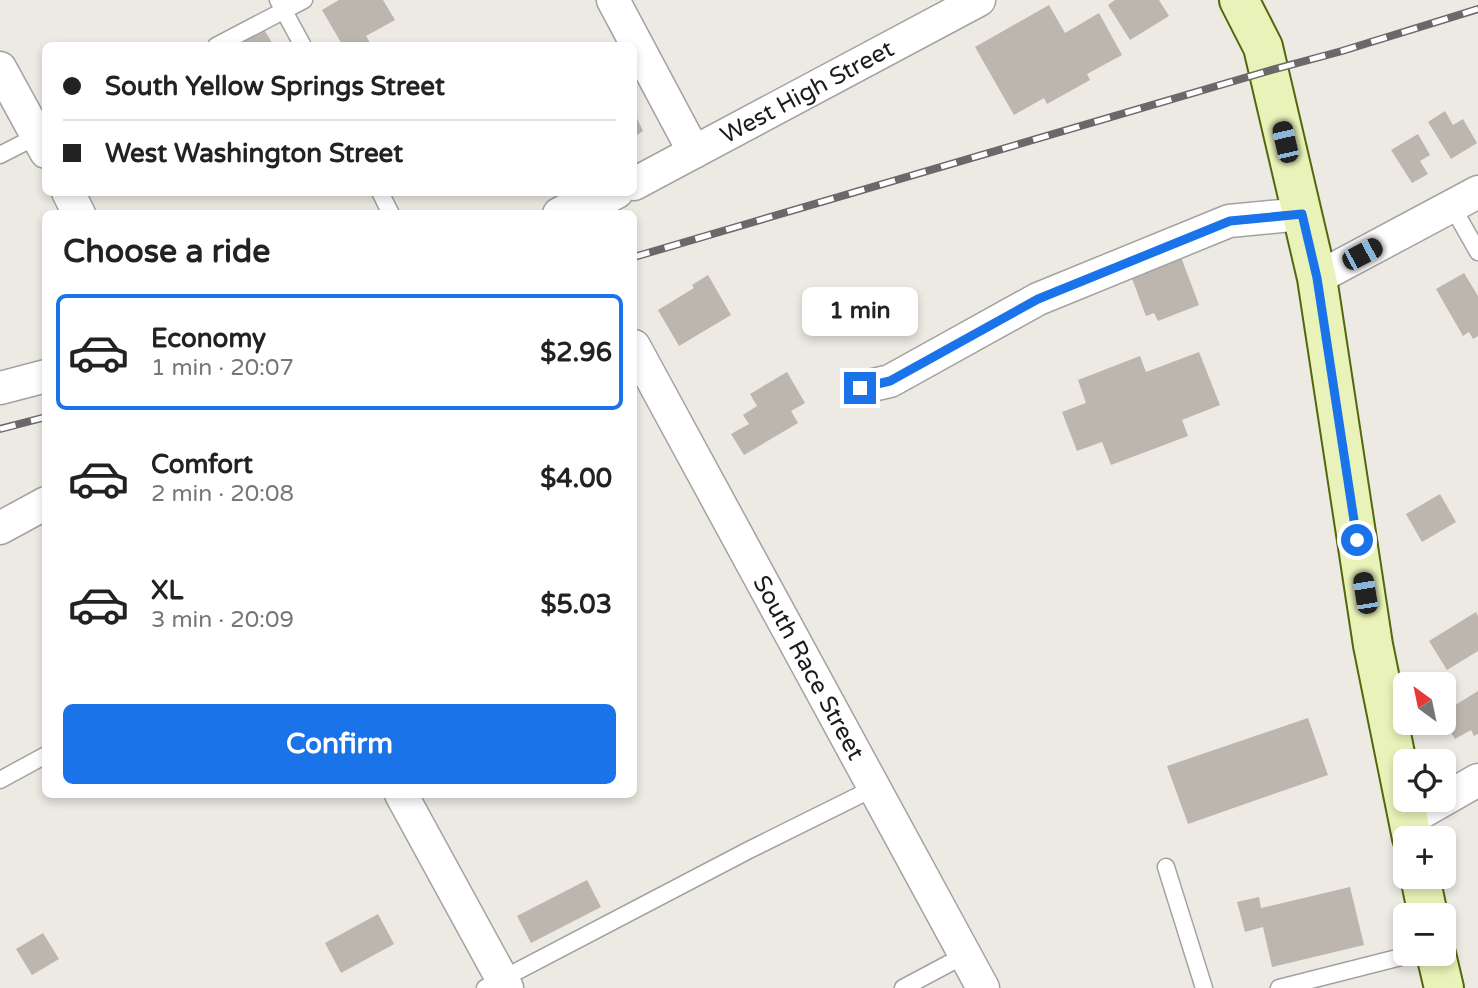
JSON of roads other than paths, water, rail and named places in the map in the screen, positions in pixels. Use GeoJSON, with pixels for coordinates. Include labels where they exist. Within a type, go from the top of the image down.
{"type":"FeatureCollection","features":[{"type":"Feature","properties":{"kind":"main road"},"geometry":{"type":"LineString","coordinates":[[1245,5],[1263,47],[1317,278],[1373,645],[1409,826]]}},
{"type":"Feature","properties":{"kind":"main road"},"geometry":{"type":"LineString","coordinates":[[1439,966],[1444,988]]}},
{"type":"Feature","properties":{"kind":"street"},"geometry":{"type":"LineString","coordinates":[[613,0],[635,42]]}},
{"type":"Feature","properties":{"kind":"street","name":"West High Street"},"geometry":{"type":"LineString","coordinates":[[637,182],[694,152],[927,12],[979,0]]}},
{"type":"Feature","properties":{"kind":"street"},"geometry":{"type":"LineString","coordinates":[[637,45],[694,152]]}},
{"type":"Feature","properties":{"kind":"street"},"geometry":{"type":"LineString","coordinates":[[0,68],[42,138]]}},
{"type":"Feature","properties":{"kind":"street"},"geometry":{"type":"LineString","coordinates":[[580,210],[609,196]]}},
{"type":"Feature","properties":{"kind":"street"},"geometry":{"type":"LineString","coordinates":[[1317,278],[1465,199]]}},
{"type":"Feature","properties":{"kind":"street"},"geometry":{"type":"LineString","coordinates":[[860,388],[890,381],[1038,299],[1230,221],[1302,214]]}},
{"type":"Feature","properties":{"kind":"street","name":"South Race Street"},"geometry":{"type":"LineString","coordinates":[[637,352],[983,988]]}},
{"type":"Feature","properties":{"kind":"street"},"geometry":{"type":"LineString","coordinates":[[0,388],[42,377]]}},
{"type":"Feature","properties":{"kind":"street"},"geometry":{"type":"LineString","coordinates":[[0,528],[42,505]]}},
{"type":"Feature","properties":{"kind":"street"},"geometry":{"type":"LineString","coordinates":[[1414,826],[1478,780]]}},
{"type":"Feature","properties":{"kind":"street"},"geometry":{"type":"LineString","coordinates":[[407,798],[498,985]]}},
{"type":"Feature","properties":{"kind":"lane"},"geometry":{"type":"LineString","coordinates":[[222,42],[282,5],[304,0]]}},
{"type":"Feature","properties":{"kind":"lane"},"geometry":{"type":"LineString","coordinates":[[282,5],[301,42]]}},
{"type":"Feature","properties":{"kind":"lane"},"geometry":{"type":"LineString","coordinates":[[0,155],[42,140]]}},
{"type":"Feature","properties":{"kind":"lane"},"geometry":{"type":"LineString","coordinates":[[1465,199],[1478,252]]}},
{"type":"Feature","properties":{"kind":"lane"},"geometry":{"type":"LineString","coordinates":[[0,780],[42,757]]}},
{"type":"Feature","properties":{"kind":"lane"},"geometry":{"type":"LineString","coordinates":[[498,985],[749,850],[874,788]]}},
{"type":"Feature","properties":{"kind":"lane"},"geometry":{"type":"LineString","coordinates":[[1166,867],[1204,988]]}},
{"type":"Feature","properties":{"kind":"lane"},"geometry":{"type":"LineString","coordinates":[[903,988],[965,955]]}},
{"type":"Feature","properties":{"kind":"lane"},"geometry":{"type":"LineString","coordinates":[[1279,988],[1393,959]]}},
{"type":"Feature","properties":{"kind":"railway"},"geometry":{"type":"LineString","coordinates":[[637,256],[1478,9]]}},
{"type":"Feature","properties":{"kind":"railway"},"geometry":{"type":"LineString","coordinates":[[0,429],[42,418]]}}]}
